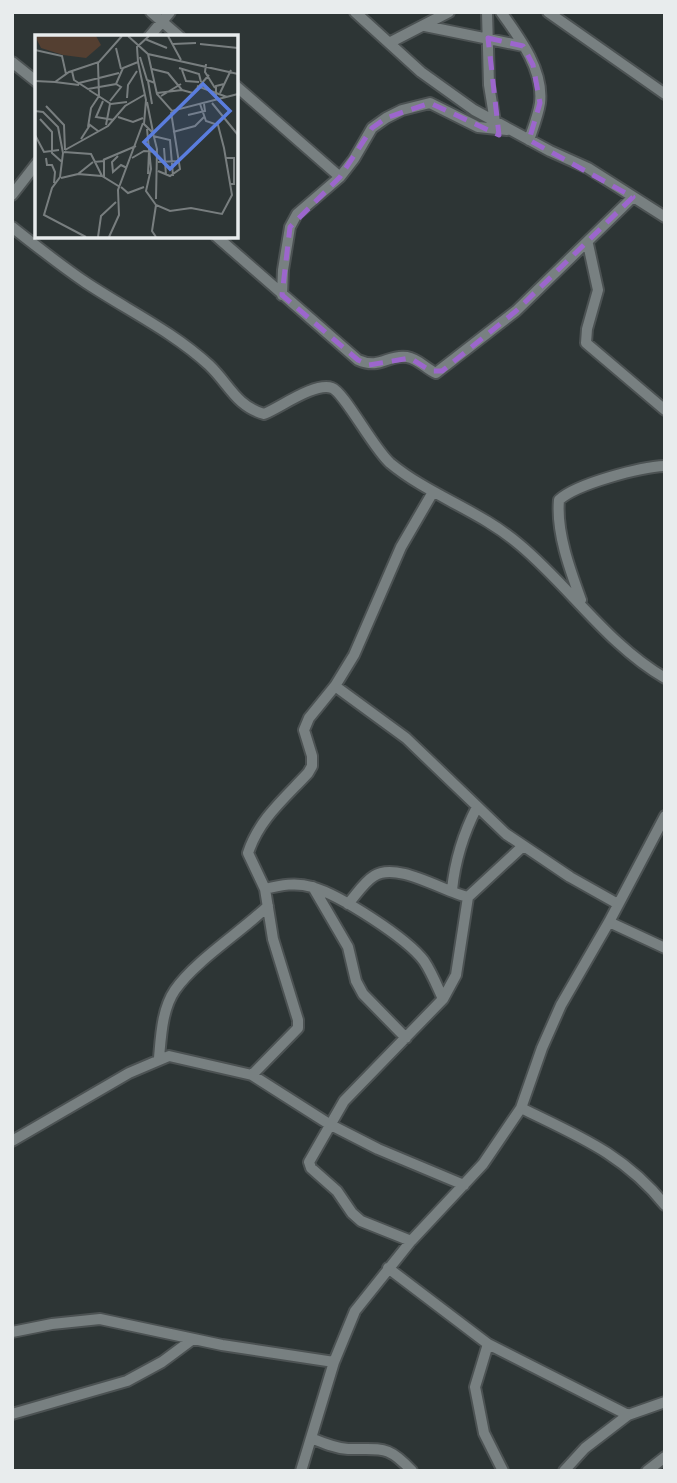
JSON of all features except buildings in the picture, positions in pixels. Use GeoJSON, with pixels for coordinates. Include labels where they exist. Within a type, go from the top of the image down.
{"type":"FeatureCollection","features":[{"type":"Feature","properties":{"kind":"street"},"geometry":{"type":"LineString","coordinates":[[151,12],[166,17],[179,35]]}},
{"type":"Feature","properties":{"kind":"street"},"geometry":{"type":"LineString","coordinates":[[355,12],[421,72],[474,110],[588,168],[665,217]]}},
{"type":"Feature","properties":{"kind":"street"},"geometry":{"type":"LineString","coordinates":[[388,43],[449,12]]}},
{"type":"Feature","properties":{"kind":"street"},"geometry":{"type":"LineString","coordinates":[[487,12],[489,85],[495,122]]}},
{"type":"Feature","properties":{"kind":"street"},"geometry":{"type":"LineString","coordinates":[[501,12],[533,65],[540,90],[537,115],[529,140]]}},
{"type":"Feature","properties":{"kind":"street"},"geometry":{"type":"LineString","coordinates":[[548,12],[665,94]]}},
{"type":"Feature","properties":{"kind":"street"},"geometry":{"type":"LineString","coordinates":[[151,35],[166,17]]}},
{"type":"Feature","properties":{"kind":"street"},"geometry":{"type":"LineString","coordinates":[[425,26],[523,46]]}},
{"type":"Feature","properties":{"kind":"street"},"geometry":{"type":"LineString","coordinates":[[12,62],[35,80]]}},
{"type":"Feature","properties":{"kind":"street"},"geometry":{"type":"LineString","coordinates":[[238,88],[340,177]]}},
{"type":"Feature","properties":{"kind":"street"},"geometry":{"type":"LineString","coordinates":[[282,295],[290,227],[298,214],[340,177],[372,128],[402,110],[430,103],[478,127],[510,130]]}},
{"type":"Feature","properties":{"kind":"street"},"geometry":{"type":"LineString","coordinates":[[12,195],[35,166]]}},
{"type":"Feature","properties":{"kind":"street"},"geometry":{"type":"LineString","coordinates":[[218,238],[358,360],[369,365],[402,357],[410,358],[436,373],[516,311],[588,244],[633,197]]}},
{"type":"Feature","properties":{"kind":"street"},"geometry":{"type":"LineString","coordinates":[[12,227],[83,281],[156,324],[188,347],[212,368],[250,410],[264,414],[320,387],[333,388],[342,395],[374,446],[390,463],[433,492],[483,518],[518,543],[638,660],[665,678]]}},
{"type":"Feature","properties":{"kind":"street"},"geometry":{"type":"LineString","coordinates":[[588,244],[598,290],[586,344],[665,410]]}},
{"type":"Feature","properties":{"kind":"street"},"geometry":{"type":"LineString","coordinates":[[583,606],[563,539],[559,500],[568,492],[585,485],[665,466]]}},
{"type":"Feature","properties":{"kind":"street"},"geometry":{"type":"LineString","coordinates":[[252,1075],[298,1028],[298,1020],[273,939],[265,889],[248,853],[253,836],[272,810],[312,766],[312,756],[304,730],[309,718],[335,686],[363,637],[401,547],[433,492]]}},
{"type":"Feature","properties":{"kind":"street"},"geometry":{"type":"LineString","coordinates":[[335,686],[406,738],[506,834],[570,877],[618,904]]}},
{"type":"Feature","properties":{"kind":"street"},"geometry":{"type":"LineString","coordinates":[[452,890],[462,841],[477,807]]}},
{"type":"Feature","properties":{"kind":"street"},"geometry":{"type":"LineString","coordinates":[[301,1471],[334,1362],[355,1311],[411,1241],[464,1185],[499,1142],[521,1108],[541,1048],[561,1005],[665,816]]}},
{"type":"Feature","properties":{"kind":"street"},"geometry":{"type":"LineString","coordinates":[[411,1241],[361,1221],[332,1186],[311,1168],[309,1162],[344,1101],[443,999],[456,975],[468,897],[523,846]]}},
{"type":"Feature","properties":{"kind":"street"},"geometry":{"type":"LineString","coordinates":[[348,904],[373,876],[383,871],[397,872],[468,897]]}},
{"type":"Feature","properties":{"kind":"street"},"geometry":{"type":"LineString","coordinates":[[265,889],[286,884],[313,887],[348,904],[385,928],[422,958],[443,999]]}},
{"type":"Feature","properties":{"kind":"street"},"geometry":{"type":"LineString","coordinates":[[313,887],[348,947],[356,981],[363,994],[406,1038]]}},
{"type":"Feature","properties":{"kind":"street"},"geometry":{"type":"LineString","coordinates":[[159,1058],[162,1027],[175,990],[199,965],[268,906]]}},
{"type":"Feature","properties":{"kind":"street"},"geometry":{"type":"LineString","coordinates":[[608,922],[665,948]]}},
{"type":"Feature","properties":{"kind":"street"},"geometry":{"type":"LineString","coordinates":[[12,1141],[129,1073],[169,1056],[252,1075],[329,1124],[377,1149],[464,1185]]}},
{"type":"Feature","properties":{"kind":"street"},"geometry":{"type":"LineString","coordinates":[[521,1108],[602,1149],[627,1166],[665,1205]]}},
{"type":"Feature","properties":{"kind":"street"},"geometry":{"type":"LineString","coordinates":[[388,1268],[488,1344],[628,1415]]}},
{"type":"Feature","properties":{"kind":"street"},"geometry":{"type":"LineString","coordinates":[[12,1332],[52,1324],[100,1320],[193,1339],[334,1362]]}},
{"type":"Feature","properties":{"kind":"street"},"geometry":{"type":"LineString","coordinates":[[12,1415],[127,1381],[162,1362],[193,1339]]}},
{"type":"Feature","properties":{"kind":"street"},"geometry":{"type":"LineString","coordinates":[[488,1344],[475,1387],[484,1433],[503,1471]]}},
{"type":"Feature","properties":{"kind":"street"},"geometry":{"type":"LineString","coordinates":[[570,1468],[593,1442],[628,1415],[665,1402]]}},
{"type":"Feature","properties":{"kind":"street"},"geometry":{"type":"LineString","coordinates":[[311,1438],[333,1447],[385,1449],[412,1471]]}},
{"type":"Feature","properties":{"kind":"street"},"geometry":{"type":"LineString","coordinates":[[647,1471],[665,1457]]}},
{"type":"Feature","properties":{"kind":"highlighted area"},"geometry":{"type":"Polygon","coordinates":[[[488,38],[523,46],[533,65],[540,103],[529,140],[633,197],[516,311],[442,371],[431,371],[410,358],[369,365],[358,360],[282,295],[290,227],[340,177],[372,128],[386,118],[430,103],[499,135],[488,38]]]}}]}
